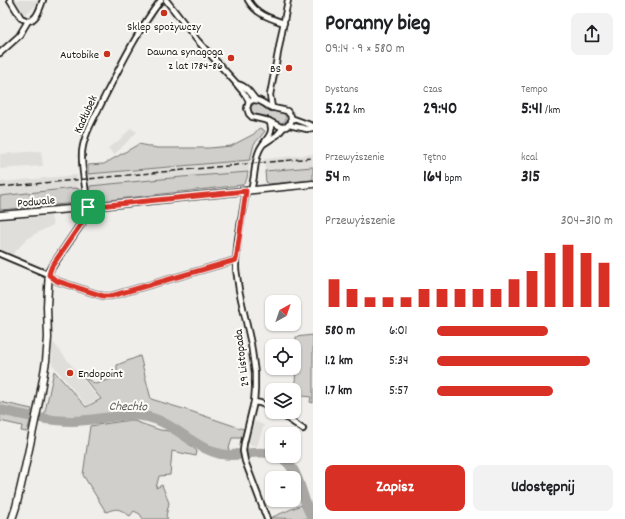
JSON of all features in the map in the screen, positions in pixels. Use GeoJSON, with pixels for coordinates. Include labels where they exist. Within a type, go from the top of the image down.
{"type":"FeatureCollection","features":[{"type":"Feature","properties":{"kind":"street"},"geometry":{"type":"LineString","coordinates":[[10,0],[21,18],[28,21]]}},
{"type":"Feature","properties":{"kind":"street"},"geometry":{"type":"LineString","coordinates":[[0,53],[19,36],[28,21],[33,19],[43,0]]}},
{"type":"Feature","properties":{"kind":"street","name":"Kadłubek"},"geometry":{"type":"LineString","coordinates":[[88,207],[82,152],[88,131],[135,38],[161,0]]}},
{"type":"Feature","properties":{"kind":"street"},"geometry":{"type":"LineString","coordinates":[[166,0],[197,40],[245,94],[249,102],[247,108],[252,117],[269,120],[279,126],[284,127],[289,125],[308,128],[313,127]]}},
{"type":"Feature","properties":{"kind":"street"},"geometry":{"type":"LineString","coordinates":[[248,0],[260,14],[284,23]]}},
{"type":"Feature","properties":{"kind":"street"},"geometry":{"type":"LineString","coordinates":[[272,108],[270,95],[288,0]]}},
{"type":"Feature","properties":{"kind":"street"},"geometry":{"type":"LineString","coordinates":[[236,84],[241,84],[247,88],[258,100],[268,106],[287,111],[292,118],[313,127]]}},
{"type":"Feature","properties":{"kind":"street"},"geometry":{"type":"LineString","coordinates":[[249,102],[270,95]]}},
{"type":"Feature","properties":{"kind":"street"},"geometry":{"type":"LineString","coordinates":[[289,125],[292,118]]}},
{"type":"Feature","properties":{"kind":"street","name":"29 Listopada"},"geometry":{"type":"LineString","coordinates":[[267,519],[245,461],[243,451],[254,402],[255,373],[252,344],[239,290],[236,260],[248,191],[258,154],[272,129],[269,120]]}},
{"type":"Feature","properties":{"kind":"street","name":"29 Listopada"},"geometry":{"type":"LineString","coordinates":[[264,144],[277,135],[284,127]]}},
{"type":"Feature","properties":{"kind":"street","name":"Podwale"},"geometry":{"type":"LineString","coordinates":[[0,215],[313,184]]}},
{"type":"Feature","properties":{"kind":"street"},"geometry":{"type":"LineString","coordinates":[[12,519],[18,501],[35,423],[47,352],[49,275],[52,266],[83,221],[88,207]]}},
{"type":"Feature","properties":{"kind":"street"},"geometry":{"type":"LineString","coordinates":[[0,254],[26,264],[49,275],[57,281],[103,296],[111,296],[236,260]]}},
{"type":"Feature","properties":{"kind":"street"},"geometry":{"type":"LineString","coordinates":[[254,402],[260,402],[265,404]]}},
{"type":"Feature","properties":{"kind":"street"},"geometry":{"type":"LineString","coordinates":[[288,419],[303,429]]}},
{"type":"Feature","properties":{"kind":"shaded area"},"geometry":{"type":"Polygon","coordinates":[[[15,0],[38,0],[37,5],[24,15],[15,0]]]}},
{"type":"Feature","properties":{"kind":"shaded area"},"geometry":{"type":"Polygon","coordinates":[[[257,103],[269,110],[283,113],[286,117],[286,121],[281,123],[266,116],[255,114],[251,111],[251,107],[257,103]]]}},
{"type":"Feature","properties":{"kind":"shaded area"},"geometry":{"type":"Polygon","coordinates":[[[131,128],[137,132],[114,155],[108,148],[118,141],[131,128]]]}},
{"type":"Feature","properties":{"kind":"shaded area"},"geometry":{"type":"Polygon","coordinates":[[[260,128],[265,131],[254,144],[250,160],[88,174],[88,165],[104,164],[139,144],[157,148],[209,148],[231,146],[254,134],[260,128]]]}},
{"type":"Feature","properties":{"kind":"shaded area"},"geometry":{"type":"Polygon","coordinates":[[[41,151],[43,166],[0,169],[0,154],[41,151]]]}},
{"type":"Feature","properties":{"kind":"shaded area"},"geometry":{"type":"Polygon","coordinates":[[[313,154],[313,180],[275,184],[268,184],[266,182],[264,159],[313,154]]]}},
{"type":"Feature","properties":{"kind":"shaded area"},"geometry":{"type":"Polygon","coordinates":[[[250,160],[247,180],[245,184],[242,185],[100,201],[90,196],[88,174],[250,160]]]}},
{"type":"Feature","properties":{"kind":"shaded area"},"geometry":{"type":"Polygon","coordinates":[[[313,167],[313,180],[268,184],[266,182],[265,171],[313,167]]]}},
{"type":"Feature","properties":{"kind":"shaded area"},"geometry":{"type":"Polygon","coordinates":[[[248,172],[246,181],[242,185],[100,201],[90,196],[90,186],[248,172]]]}},
{"type":"Feature","properties":{"kind":"shaded area"},"geometry":{"type":"Polygon","coordinates":[[[77,175],[80,199],[79,202],[72,204],[0,210],[0,182],[77,175]]]}},
{"type":"Feature","properties":{"kind":"shaded area"},"geometry":{"type":"Polygon","coordinates":[[[74,188],[79,189],[80,195],[80,199],[76,203],[0,210],[0,196],[74,188]]]}},
{"type":"Feature","properties":{"kind":"shaded area"},"geometry":{"type":"Polygon","coordinates":[[[51,216],[53,225],[26,240],[12,255],[0,250],[0,220],[51,216]]]}},
{"type":"Feature","properties":{"kind":"shaded area"},"geometry":{"type":"Polygon","coordinates":[[[313,335],[313,403],[310,402],[311,397],[301,396],[301,383],[295,383],[295,375],[301,375],[301,339],[296,339],[296,337],[313,335]]]}},
{"type":"Feature","properties":{"kind":"shaded area"},"geometry":{"type":"Polygon","coordinates":[[[52,341],[99,399],[86,405],[52,364],[52,341]]]}},
{"type":"Feature","properties":{"kind":"shaded area"},"geometry":{"type":"Polygon","coordinates":[[[140,356],[151,399],[246,430],[243,438],[232,438],[228,452],[223,452],[206,446],[166,422],[141,413],[64,419],[44,416],[54,371],[86,407],[101,399],[83,377],[96,384],[117,377],[117,365],[140,356]]]}},
{"type":"Feature","properties":{"kind":"shaded area"},"geometry":{"type":"Polygon","coordinates":[[[0,402],[32,409],[31,414],[0,408],[0,402]]]}},
{"type":"Feature","properties":{"kind":"shaded area"},"geometry":{"type":"Polygon","coordinates":[[[0,413],[30,421],[27,432],[21,431],[22,426],[0,421],[0,413]]]}},
{"type":"Feature","properties":{"kind":"shaded area"},"geometry":{"type":"Polygon","coordinates":[[[131,420],[160,430],[169,431],[179,436],[197,451],[196,456],[172,451],[170,475],[159,476],[156,488],[162,485],[169,503],[166,516],[168,519],[143,519],[140,514],[134,511],[130,516],[119,510],[106,512],[83,475],[90,426],[131,420]]]}},
{"type":"Feature","properties":{"kind":"shaded area"},"geometry":{"type":"Polygon","coordinates":[[[251,421],[264,425],[257,446],[247,444],[249,432],[253,429],[254,424],[251,421]]]}},
{"type":"Feature","properties":{"kind":"shaded area"},"geometry":{"type":"Polygon","coordinates":[[[301,505],[309,519],[270,518],[296,507],[301,507],[301,505]]]}},
{"type":"Feature","properties":{"kind":"waterway","name":"Chechło"},"geometry":{"type":"LineString","coordinates":[[0,410],[63,421],[81,421],[120,416],[148,417],[167,424],[202,447],[211,451],[227,455],[265,453]]}},
{"type":"Feature","properties":{"kind":"waterway","name":"Chechło"},"geometry":{"type":"LineString","coordinates":[[235,455],[237,450]]}},
{"type":"Feature","properties":{"kind":"waterway","name":"Chechło"},"geometry":{"type":"LineString","coordinates":[[287,463],[296,475],[305,502],[313,519]]}},
{"type":"Feature","properties":{"kind":"railway"},"geometry":{"type":"LineString","coordinates":[[0,187],[313,158]]}},
{"type":"Feature","properties":{"kind":"place","name":"Sklep spożywczy"},"geometry":{"type":"Point","coordinates":[164,13]}},
{"type":"Feature","properties":{"kind":"place","name":"Autobike"},"geometry":{"type":"Point","coordinates":[107,54]}},
{"type":"Feature","properties":{"kind":"place","name":"Dawna synagoga z lat 1784-86"},"geometry":{"type":"Point","coordinates":[231,58]}},
{"type":"Feature","properties":{"kind":"place","name":"BS"},"geometry":{"type":"Point","coordinates":[289,68]}},
{"type":"Feature","properties":{"kind":"place","name":"Endopoint"},"geometry":{"type":"Point","coordinates":[70,373]}},
{"type":"Feature","properties":{"kind":"route"},"geometry":{"type":"LineString","coordinates":[[246,191],[236,260],[111,296],[103,296],[57,281],[49,275],[52,266],[83,221],[88,207],[246,191]]}}]}
